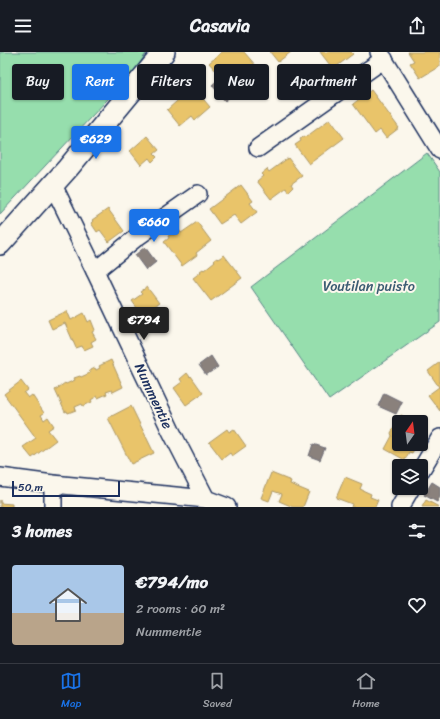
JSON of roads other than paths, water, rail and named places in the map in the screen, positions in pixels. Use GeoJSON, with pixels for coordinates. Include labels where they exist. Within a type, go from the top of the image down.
{"type":"FeatureCollection","features":[{"type":"Feature","properties":{"kind":"street"},"geometry":{"type":"LineString","coordinates":[[0,244],[53,185],[164,52]]}},
{"type":"Feature","properties":{"kind":"street"},"geometry":{"type":"LineString","coordinates":[[258,148],[382,56],[440,150]]}},
{"type":"Feature","properties":{"kind":"street","name":"Nummentie"},"geometry":{"type":"LineString","coordinates":[[53,185],[171,431],[206,499]]}},
{"type":"Feature","properties":{"kind":"street"},"geometry":{"type":"LineString","coordinates":[[95,271],[137,237],[198,194]]}},
{"type":"Feature","properties":{"kind":"street"},"geometry":{"type":"LineString","coordinates":[[428,459],[440,438]]}},
{"type":"Feature","properties":{"kind":"street"},"geometry":{"type":"LineString","coordinates":[[0,477],[53,484],[206,499],[227,507]]}},
{"type":"Feature","properties":{"kind":"street"},"geometry":{"type":"LineString","coordinates":[[53,484],[53,507]]}},
{"type":"Feature","properties":{"kind":"street"},"geometry":{"type":"LineString","coordinates":[[400,507],[407,495]]}},
{"type":"Feature","properties":{"kind":"park label","name":"Voutilan puisto"},"geometry":{"type":"Point","coordinates":[369,286]}}]}
